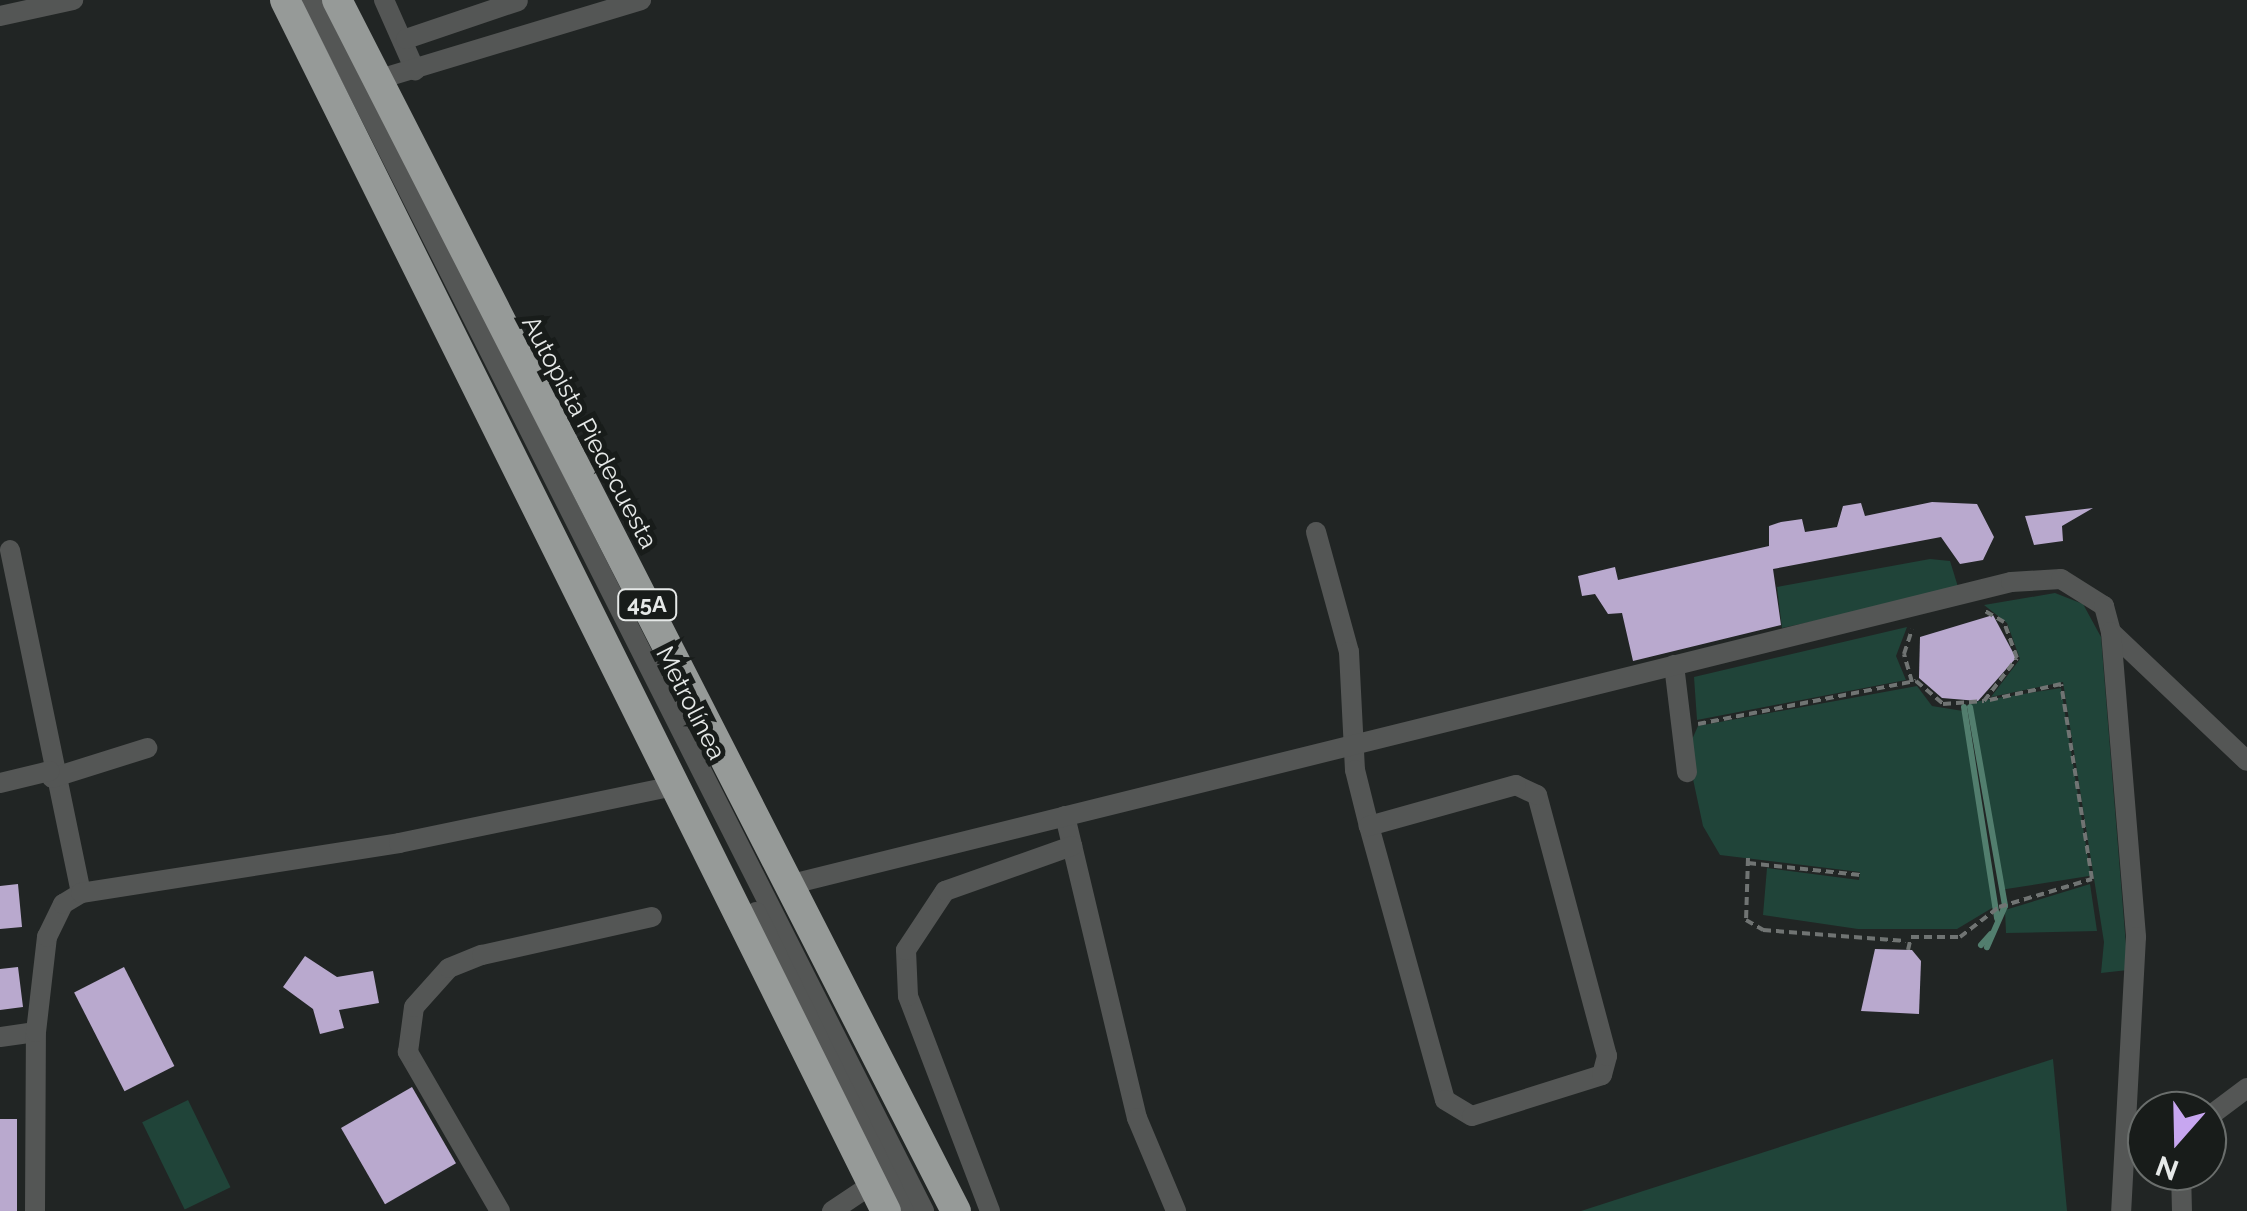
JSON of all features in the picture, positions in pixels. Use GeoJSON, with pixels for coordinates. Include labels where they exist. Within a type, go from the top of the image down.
{"type":"FeatureCollection","features":[{"type":"Feature","properties":{"kind":"highway","name":"45A"},"geometry":{"type":"LineString","coordinates":[[285,0],[880,1197]]}},
{"type":"Feature","properties":{"kind":"highway","name":"Autopista Piedecuesta"},"geometry":{"type":"LineString","coordinates":[[337,0],[373,81],[792,884],[956,1211]]}},
{"type":"Feature","properties":{"kind":"street"},"geometry":{"type":"LineString","coordinates":[[0,16],[73,0]]}},
{"type":"Feature","properties":{"kind":"street","name":"Metrolínea"},"geometry":{"type":"LineString","coordinates":[[309,0],[904,1211]]}},
{"type":"Feature","properties":{"kind":"street","name":"Metrolínea"},"geometry":{"type":"LineString","coordinates":[[309,0],[924,1211]]}},
{"type":"Feature","properties":{"kind":"street"},"geometry":{"type":"LineString","coordinates":[[384,0],[406,39],[414,70]]}},
{"type":"Feature","properties":{"kind":"street"},"geometry":{"type":"LineString","coordinates":[[373,81],[641,0]]}},
{"type":"Feature","properties":{"kind":"street"},"geometry":{"type":"LineString","coordinates":[[406,39],[518,1]]}},
{"type":"Feature","properties":{"kind":"street"},"geometry":{"type":"LineString","coordinates":[[1316,532],[1349,652],[1350,744],[1369,826],[1450,1107],[1472,1116],[1602,1076],[1607,1056],[1537,795],[1516,785],[1369,826]]}},
{"type":"Feature","properties":{"kind":"street"},"geometry":{"type":"LineString","coordinates":[[10,550],[51,774],[81,893]]}},
{"type":"Feature","properties":{"kind":"street"},"geometry":{"type":"LineString","coordinates":[[792,884],[2036,576],[2085,589],[2104,606],[2111,632],[2136,937],[2120,1211]]}},
{"type":"Feature","properties":{"kind":"street"},"geometry":{"type":"LineString","coordinates":[[2111,632],[2247,761]]}},
{"type":"Feature","properties":{"kind":"street"},"geometry":{"type":"LineString","coordinates":[[1674,665],[1687,772]]}},
{"type":"Feature","properties":{"kind":"street"},"geometry":{"type":"LineString","coordinates":[[0,784],[146,748]]}},
{"type":"Feature","properties":{"kind":"street"},"geometry":{"type":"LineString","coordinates":[[35,1211],[36,1032],[46,938],[63,904],[81,893],[449,834],[675,786]]}},
{"type":"Feature","properties":{"kind":"street"},"geometry":{"type":"LineString","coordinates":[[1066,816],[1137,1118],[1176,1211]]}},
{"type":"Feature","properties":{"kind":"street"},"geometry":{"type":"LineString","coordinates":[[990,1211],[908,996],[906,950],[946,891],[1072,846]]}},
{"type":"Feature","properties":{"kind":"street"},"geometry":{"type":"LineString","coordinates":[[500,1211],[408,1052],[414,1007],[448,968],[482,954],[652,916]]}},
{"type":"Feature","properties":{"kind":"street"},"geometry":{"type":"LineString","coordinates":[[0,1037],[36,1032]]}},
{"type":"Feature","properties":{"kind":"street"},"geometry":{"type":"LineString","coordinates":[[832,1211],[880,1197]]}},
{"type":"Feature","properties":{"kind":"path"},"geometry":{"type":"LineString","coordinates":[[1964,609],[1996,614],[2017,658],[1985,701]]}},
{"type":"Feature","properties":{"kind":"path"},"geometry":{"type":"LineString","coordinates":[[1860,876],[1748,860],[1746,920],[1763,930],[1906,941],[1960,938],[1999,907],[2092,879],[2062,684],[1985,701],[1943,704],[1912,682],[1904,654],[1914,622]]}},
{"type":"Feature","properties":{"kind":"path"},"geometry":{"type":"LineString","coordinates":[[1680,731],[1912,682]]}},
{"type":"Feature","properties":{"kind":"path"},"geometry":{"type":"LineString","coordinates":[[1906,941],[1908,950]]}},
{"type":"Feature","properties":{"kind":"green space"},"geometry":{"type":"Polygon","coordinates":[[[1930,559],[1950,561],[1959,590],[1782,628],[1777,587],[1930,559]]]}},
{"type":"Feature","properties":{"kind":"green space"},"geometry":{"type":"Polygon","coordinates":[[[2055,593],[2083,604],[2101,637],[2128,970],[2101,973],[2104,942],[2063,682],[1991,697],[2020,659],[2007,623],[1984,605],[2055,593]]]}},
{"type":"Feature","properties":{"kind":"green space"},"geometry":{"type":"Polygon","coordinates":[[[1907,627],[1896,656],[1906,680],[1697,720],[1694,677],[1907,627]]]}},
{"type":"Feature","properties":{"kind":"green space"},"geometry":{"type":"Polygon","coordinates":[[[1917,686],[1932,706],[1963,711],[1997,905],[1957,929],[1858,929],[1763,915],[1767,868],[1859,880],[1860,872],[1720,855],[1703,826],[1687,751],[1698,726],[1917,686]]]}},
{"type":"Feature","properties":{"kind":"green space"},"geometry":{"type":"Polygon","coordinates":[[[2061,688],[2091,876],[2000,890],[1970,702],[2061,688]]]}},
{"type":"Feature","properties":{"kind":"green space"},"geometry":{"type":"Polygon","coordinates":[[[2090,884],[2097,931],[2006,933],[2005,910],[2090,884]]]}},
{"type":"Feature","properties":{"kind":"green space"},"geometry":{"type":"Polygon","coordinates":[[[2053,1059],[2067,1211],[1581,1211],[2053,1059]]]}},
{"type":"Feature","properties":{"kind":"green space"},"geometry":{"type":"Polygon","coordinates":[[[188,1100],[231,1187],[185,1210],[142,1122],[188,1100]]]}},
{"type":"Feature","properties":{"kind":"building"},"geometry":{"type":"Polygon","coordinates":[[[1932,502],[1977,504],[1994,537],[1983,560],[1960,564],[1941,537],[1773,569],[1781,625],[1633,661],[1622,613],[1608,614],[1595,594],[1582,596],[1578,576],[1615,567],[1618,580],[1769,546],[1769,526],[1802,519],[1805,532],[1837,527],[1843,506],[1861,503],[1865,516],[1932,502]]]}},
{"type":"Feature","properties":{"kind":"building"},"geometry":{"type":"Polygon","coordinates":[[[2093,508],[2062,526],[2063,541],[2034,545],[2025,516],[2093,508]]]}},
{"type":"Feature","properties":{"kind":"building"},"geometry":{"type":"Polygon","coordinates":[[[1993,615],[2016,658],[1978,701],[1942,698],[1919,678],[1920,637],[1993,615]]]}},
{"type":"Feature","properties":{"kind":"building"},"geometry":{"type":"Polygon","coordinates":[[[18,884],[22,927],[0,929],[0,886],[18,884]]]}},
{"type":"Feature","properties":{"kind":"building"},"geometry":{"type":"Polygon","coordinates":[[[1875,949],[1912,950],[1921,961],[1919,1014],[1861,1011],[1875,949]]]}},
{"type":"Feature","properties":{"kind":"building"},"geometry":{"type":"Polygon","coordinates":[[[305,956],[337,977],[373,971],[379,1003],[339,1010],[344,1028],[320,1034],[313,1009],[283,987],[305,956]]]}},
{"type":"Feature","properties":{"kind":"building"},"geometry":{"type":"Polygon","coordinates":[[[18,967],[23,1007],[0,1010],[0,969],[18,967]]]}},
{"type":"Feature","properties":{"kind":"building"},"geometry":{"type":"Polygon","coordinates":[[[124,967],[174,1066],[124,1091],[74,992],[124,967]]]}},
{"type":"Feature","properties":{"kind":"building"},"geometry":{"type":"Polygon","coordinates":[[[412,1087],[456,1163],[385,1204],[341,1128],[412,1087]]]}},
{"type":"Feature","properties":{"kind":"building"},"geometry":{"type":"Polygon","coordinates":[[[0,1119],[17,1119],[17,1211],[0,1211],[0,1119]]]}},
{"type":"Feature","properties":{"kind":"waterway"},"geometry":{"type":"LineString","coordinates":[[1964,707],[1997,918]]}},
{"type":"Feature","properties":{"kind":"waterway"},"geometry":{"type":"LineString","coordinates":[[1970,707],[2005,906],[1987,947]]}},
{"type":"Feature","properties":{"kind":"waterway"},"geometry":{"type":"LineString","coordinates":[[1981,945],[1991,934]]}}]}
